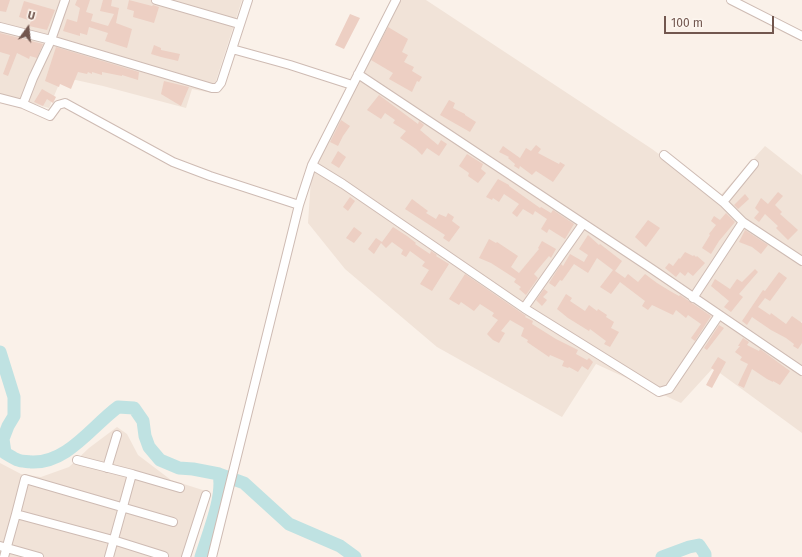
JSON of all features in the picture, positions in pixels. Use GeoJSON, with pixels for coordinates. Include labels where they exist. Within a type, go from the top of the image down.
{"type":"FeatureCollection","features":[{"type":"Feature","properties":{"kind":"street"},"geometry":{"type":"LineString","coordinates":[[23,104],[33,78],[51,40],[65,0]]}},
{"type":"Feature","properties":{"kind":"street"},"geometry":{"type":"LineString","coordinates":[[156,0],[239,24]]}},
{"type":"Feature","properties":{"kind":"street"},"geometry":{"type":"LineString","coordinates":[[0,27],[51,40],[212,88],[217,88],[221,83],[248,0]]}},
{"type":"Feature","properties":{"kind":"street"},"geometry":{"type":"LineString","coordinates":[[212,557],[299,205],[312,165],[396,0]]}},
{"type":"Feature","properties":{"kind":"street"},"geometry":{"type":"LineString","coordinates":[[731,0],[802,36]]}},
{"type":"Feature","properties":{"kind":"street"},"geometry":{"type":"LineString","coordinates":[[232,49],[290,65],[352,85]]}},
{"type":"Feature","properties":{"kind":"street"},"geometry":{"type":"LineString","coordinates":[[358,74],[652,269],[802,372]]}},
{"type":"Feature","properties":{"kind":"street"},"geometry":{"type":"LineString","coordinates":[[0,98],[23,104],[50,116],[58,105],[66,103],[173,162],[210,176],[299,205]]}},
{"type":"Feature","properties":{"kind":"street"},"geometry":{"type":"LineString","coordinates":[[664,155],[723,202],[743,222],[802,261]]}},
{"type":"Feature","properties":{"kind":"street"},"geometry":{"type":"LineString","coordinates":[[723,202],[754,164]]}},
{"type":"Feature","properties":{"kind":"street"},"geometry":{"type":"LineString","coordinates":[[312,165],[343,184],[524,308],[659,392],[669,389],[719,316]]}},
{"type":"Feature","properties":{"kind":"street"},"geometry":{"type":"LineString","coordinates":[[693,298],[743,222]]}},
{"type":"Feature","properties":{"kind":"street"},"geometry":{"type":"LineString","coordinates":[[524,308],[583,224]]}},
{"type":"Feature","properties":{"kind":"street"},"geometry":{"type":"LineString","coordinates":[[107,468],[117,435]]}},
{"type":"Feature","properties":{"kind":"street"},"geometry":{"type":"LineString","coordinates":[[77,460],[180,488]]}},
{"type":"Feature","properties":{"kind":"street"},"geometry":{"type":"LineString","coordinates":[[109,557],[132,474]]}},
{"type":"Feature","properties":{"kind":"street"},"geometry":{"type":"LineString","coordinates":[[4,557],[3,547],[16,514],[25,479],[173,522]]}},
{"type":"Feature","properties":{"kind":"street"},"geometry":{"type":"LineString","coordinates":[[186,557],[206,495]]}},
{"type":"Feature","properties":{"kind":"street"},"geometry":{"type":"LineString","coordinates":[[16,514],[113,540],[164,556]]}},
{"type":"Feature","properties":{"kind":"street"},"geometry":{"type":"LineString","coordinates":[[3,547],[39,557]]}},
{"type":"Feature","properties":{"kind":"shaded area"},"geometry":{"type":"Polygon","coordinates":[[[0,0],[242,0],[212,93],[192,89],[186,108],[103,86],[62,77],[49,108],[0,95],[0,0]]]}},
{"type":"Feature","properties":{"kind":"shaded area"},"geometry":{"type":"Polygon","coordinates":[[[396,0],[426,0],[652,149],[718,198],[765,146],[802,175],[802,321],[800,325],[802,327],[802,433],[713,368],[681,403],[596,364],[562,417],[437,347],[345,269],[308,223],[312,165],[396,0]]]}},
{"type":"Feature","properties":{"kind":"shaded area"},"geometry":{"type":"Polygon","coordinates":[[[117,427],[127,434],[138,455],[171,480],[209,492],[188,557],[0,557],[0,463],[21,474],[41,477],[69,467],[89,448],[117,427]]]}},
{"type":"Feature","properties":{"kind":"building"},"geometry":{"type":"Polygon","coordinates":[[[0,0],[10,0],[6,12],[0,11],[0,0]]]}},
{"type":"Feature","properties":{"kind":"building"},"geometry":{"type":"Polygon","coordinates":[[[77,0],[90,0],[86,12],[93,14],[91,21],[108,26],[114,14],[100,11],[103,0],[112,0],[111,6],[119,8],[116,23],[132,29],[127,48],[105,41],[108,33],[89,27],[87,35],[80,33],[80,36],[63,31],[67,19],[77,22],[80,8],[75,5],[77,0]]]}},
{"type":"Feature","properties":{"kind":"building"},"geometry":{"type":"Polygon","coordinates":[[[129,0],[159,7],[154,23],[133,17],[134,11],[127,9],[129,0]]]}},
{"type":"Feature","properties":{"kind":"building"},"geometry":{"type":"Polygon","coordinates":[[[24,1],[55,10],[47,30],[29,26],[31,21],[19,17],[24,1]]]}},
{"type":"Feature","properties":{"kind":"building"},"geometry":{"type":"Polygon","coordinates":[[[350,14],[360,18],[344,49],[335,45],[350,14]]]}},
{"type":"Feature","properties":{"kind":"building"},"geometry":{"type":"Polygon","coordinates":[[[388,27],[408,39],[402,52],[408,55],[404,62],[414,67],[412,71],[422,77],[419,82],[417,81],[412,92],[389,79],[393,73],[371,60],[388,27]]]}},
{"type":"Feature","properties":{"kind":"building"},"geometry":{"type":"Polygon","coordinates":[[[0,33],[43,44],[37,58],[30,56],[29,59],[17,53],[8,76],[3,74],[10,55],[0,52],[0,33]]]}},
{"type":"Feature","properties":{"kind":"building"},"geometry":{"type":"Polygon","coordinates":[[[154,45],[161,48],[161,50],[180,54],[178,61],[151,54],[154,45]]]}},
{"type":"Feature","properties":{"kind":"building"},"geometry":{"type":"Polygon","coordinates":[[[56,47],[139,72],[138,80],[122,75],[102,72],[102,75],[92,72],[92,74],[88,72],[87,74],[78,72],[71,89],[60,84],[59,87],[45,81],[56,47]]]}},
{"type":"Feature","properties":{"kind":"building"},"geometry":{"type":"Polygon","coordinates":[[[164,81],[189,87],[181,106],[161,94],[164,81]]]}},
{"type":"Feature","properties":{"kind":"building"},"geometry":{"type":"Polygon","coordinates":[[[42,89],[56,97],[53,103],[47,99],[43,106],[34,102],[42,89]]]}},
{"type":"Feature","properties":{"kind":"building"},"geometry":{"type":"Polygon","coordinates":[[[379,95],[418,124],[419,121],[423,124],[424,125],[420,130],[438,145],[441,140],[447,144],[439,156],[427,148],[422,155],[400,138],[406,131],[393,123],[395,120],[385,113],[381,119],[367,110],[379,95]]]}},
{"type":"Feature","properties":{"kind":"building"},"geometry":{"type":"Polygon","coordinates":[[[449,100],[455,103],[453,108],[476,122],[470,132],[440,115],[449,100]]]}},
{"type":"Feature","properties":{"kind":"building"},"geometry":{"type":"Polygon","coordinates":[[[341,120],[350,126],[338,146],[330,142],[341,120]]]}},
{"type":"Feature","properties":{"kind":"building"},"geometry":{"type":"Polygon","coordinates":[[[536,145],[541,149],[538,153],[559,164],[560,162],[565,165],[553,182],[536,171],[532,175],[520,166],[519,169],[514,166],[515,164],[508,158],[509,157],[499,152],[503,146],[520,158],[526,148],[531,151],[536,145]]]}},
{"type":"Feature","properties":{"kind":"building"},"geometry":{"type":"Polygon","coordinates":[[[338,151],[346,157],[339,168],[331,163],[338,151]]]}},
{"type":"Feature","properties":{"kind":"building"},"geometry":{"type":"Polygon","coordinates":[[[467,154],[483,164],[481,169],[486,173],[478,183],[468,176],[469,173],[459,166],[467,154]]]}},
{"type":"Feature","properties":{"kind":"building"},"geometry":{"type":"Polygon","coordinates":[[[498,179],[509,185],[540,208],[541,207],[551,213],[553,210],[574,224],[565,239],[549,229],[547,233],[541,229],[547,219],[535,211],[533,215],[523,209],[517,217],[512,213],[519,204],[504,194],[499,202],[493,198],[492,200],[486,197],[498,179]]]}},
{"type":"Feature","properties":{"kind":"building"},"geometry":{"type":"Polygon","coordinates":[[[778,192],[783,196],[775,205],[782,212],[780,214],[798,230],[788,240],[776,228],[778,226],[765,214],[759,222],[754,218],[759,212],[755,208],[761,198],[768,204],[778,192]]]}},
{"type":"Feature","properties":{"kind":"building"},"geometry":{"type":"Polygon","coordinates":[[[745,194],[749,199],[738,209],[734,205],[745,194]]]}},
{"type":"Feature","properties":{"kind":"building"},"geometry":{"type":"Polygon","coordinates":[[[350,197],[355,201],[348,211],[343,207],[350,197]]]}},
{"type":"Feature","properties":{"kind":"building"},"geometry":{"type":"Polygon","coordinates":[[[412,199],[428,211],[426,213],[436,219],[439,214],[446,217],[448,213],[454,217],[452,221],[460,227],[449,242],[443,238],[445,235],[405,209],[412,199]]]}},
{"type":"Feature","properties":{"kind":"building"},"geometry":{"type":"Polygon","coordinates":[[[726,213],[735,222],[719,241],[711,254],[702,248],[710,235],[709,234],[716,225],[711,221],[714,216],[720,220],[726,213]]]}},
{"type":"Feature","properties":{"kind":"building"},"geometry":{"type":"Polygon","coordinates":[[[648,220],[660,228],[646,247],[635,237],[648,220]]]}},
{"type":"Feature","properties":{"kind":"building"},"geometry":{"type":"Polygon","coordinates":[[[354,227],[362,233],[354,243],[346,238],[354,227]]]}},
{"type":"Feature","properties":{"kind":"building"},"geometry":{"type":"Polygon","coordinates":[[[393,227],[430,254],[431,251],[449,264],[432,291],[420,284],[429,270],[422,266],[425,262],[410,251],[406,257],[401,254],[403,250],[392,242],[386,248],[381,243],[374,254],[368,249],[376,238],[382,242],[393,227]]]}},
{"type":"Feature","properties":{"kind":"building"},"geometry":{"type":"Polygon","coordinates":[[[745,230],[768,245],[761,254],[752,247],[739,242],[745,230]]]}},
{"type":"Feature","properties":{"kind":"building"},"geometry":{"type":"Polygon","coordinates":[[[588,235],[599,245],[600,244],[622,261],[615,271],[625,278],[628,274],[638,282],[645,274],[711,316],[695,341],[691,338],[701,324],[688,315],[686,318],[676,310],[673,315],[652,305],[648,310],[642,306],[645,301],[620,282],[611,294],[600,287],[613,270],[597,258],[588,273],[574,264],[562,281],[560,280],[555,287],[549,283],[561,264],[563,266],[570,254],[584,262],[588,255],[579,249],[588,235]]]}},
{"type":"Feature","properties":{"kind":"building"},"geometry":{"type":"Polygon","coordinates":[[[489,239],[496,243],[497,242],[518,256],[511,267],[519,273],[539,249],[538,248],[542,241],[556,249],[551,258],[549,256],[534,274],[538,278],[526,295],[519,289],[521,287],[514,282],[516,279],[491,263],[479,258],[489,239]]]}},
{"type":"Feature","properties":{"kind":"building"},"geometry":{"type":"Polygon","coordinates":[[[685,252],[696,257],[697,256],[705,263],[693,276],[688,272],[685,276],[680,272],[676,277],[665,268],[669,263],[673,266],[685,252]]]}},
{"type":"Feature","properties":{"kind":"building"},"geometry":{"type":"Polygon","coordinates":[[[755,269],[758,272],[739,294],[743,297],[731,312],[724,307],[729,301],[711,286],[715,279],[730,289],[737,279],[742,282],[755,269]]]}},
{"type":"Feature","properties":{"kind":"building"},"geometry":{"type":"Polygon","coordinates":[[[779,272],[787,278],[770,301],[765,298],[758,307],[770,315],[771,313],[786,324],[792,316],[802,323],[802,343],[798,349],[786,338],[752,317],[747,325],[742,321],[763,290],[765,291],[779,272]]]}},
{"type":"Feature","properties":{"kind":"building"},"geometry":{"type":"Polygon","coordinates":[[[465,274],[526,316],[525,317],[533,321],[532,324],[556,339],[578,350],[576,354],[587,360],[589,358],[593,362],[588,370],[582,366],[578,372],[569,367],[562,366],[564,361],[550,355],[549,357],[527,342],[528,340],[521,336],[524,328],[510,320],[501,331],[505,333],[499,343],[493,340],[487,334],[498,320],[492,316],[494,313],[480,304],[474,311],[461,302],[459,305],[449,299],[465,274]]]}},
{"type":"Feature","properties":{"kind":"building"},"geometry":{"type":"Polygon","coordinates":[[[544,289],[548,292],[543,297],[547,300],[542,306],[536,300],[544,289]]]}},
{"type":"Feature","properties":{"kind":"building"},"geometry":{"type":"Polygon","coordinates":[[[566,294],[572,298],[570,301],[585,311],[589,305],[597,311],[598,309],[607,315],[606,317],[614,322],[611,328],[619,332],[610,347],[604,344],[606,341],[590,329],[589,331],[557,309],[566,294]]]}},
{"type":"Feature","properties":{"kind":"building"},"geometry":{"type":"Polygon","coordinates":[[[719,325],[724,328],[707,350],[704,348],[719,325]]]}},
{"type":"Feature","properties":{"kind":"building"},"geometry":{"type":"Polygon","coordinates":[[[743,338],[749,342],[747,345],[759,351],[760,349],[790,371],[780,385],[767,379],[752,369],[744,388],[738,385],[748,364],[740,360],[742,357],[735,352],[740,346],[738,346],[743,338]]]}},
{"type":"Feature","properties":{"kind":"building"},"geometry":{"type":"Polygon","coordinates":[[[718,357],[726,362],[712,388],[706,385],[714,370],[711,368],[718,357]]]}},
{"type":"Feature","properties":{"kind":"waterway"},"geometry":{"type":"LineString","coordinates":[[0,352],[14,397],[14,416],[3,439],[5,453],[13,458],[31,462],[44,461],[56,457],[78,442],[118,407],[134,408],[143,421],[145,436],[149,447],[160,460],[179,468],[219,474],[244,483],[289,524],[340,546],[355,557]]}},
{"type":"Feature","properties":{"kind":"waterway"},"geometry":{"type":"LineString","coordinates":[[201,557],[217,504],[220,483],[219,474]]}},
{"type":"Feature","properties":{"kind":"waterway"},"geometry":{"type":"LineString","coordinates":[[662,557],[699,545],[705,554],[705,557]]}}]}
